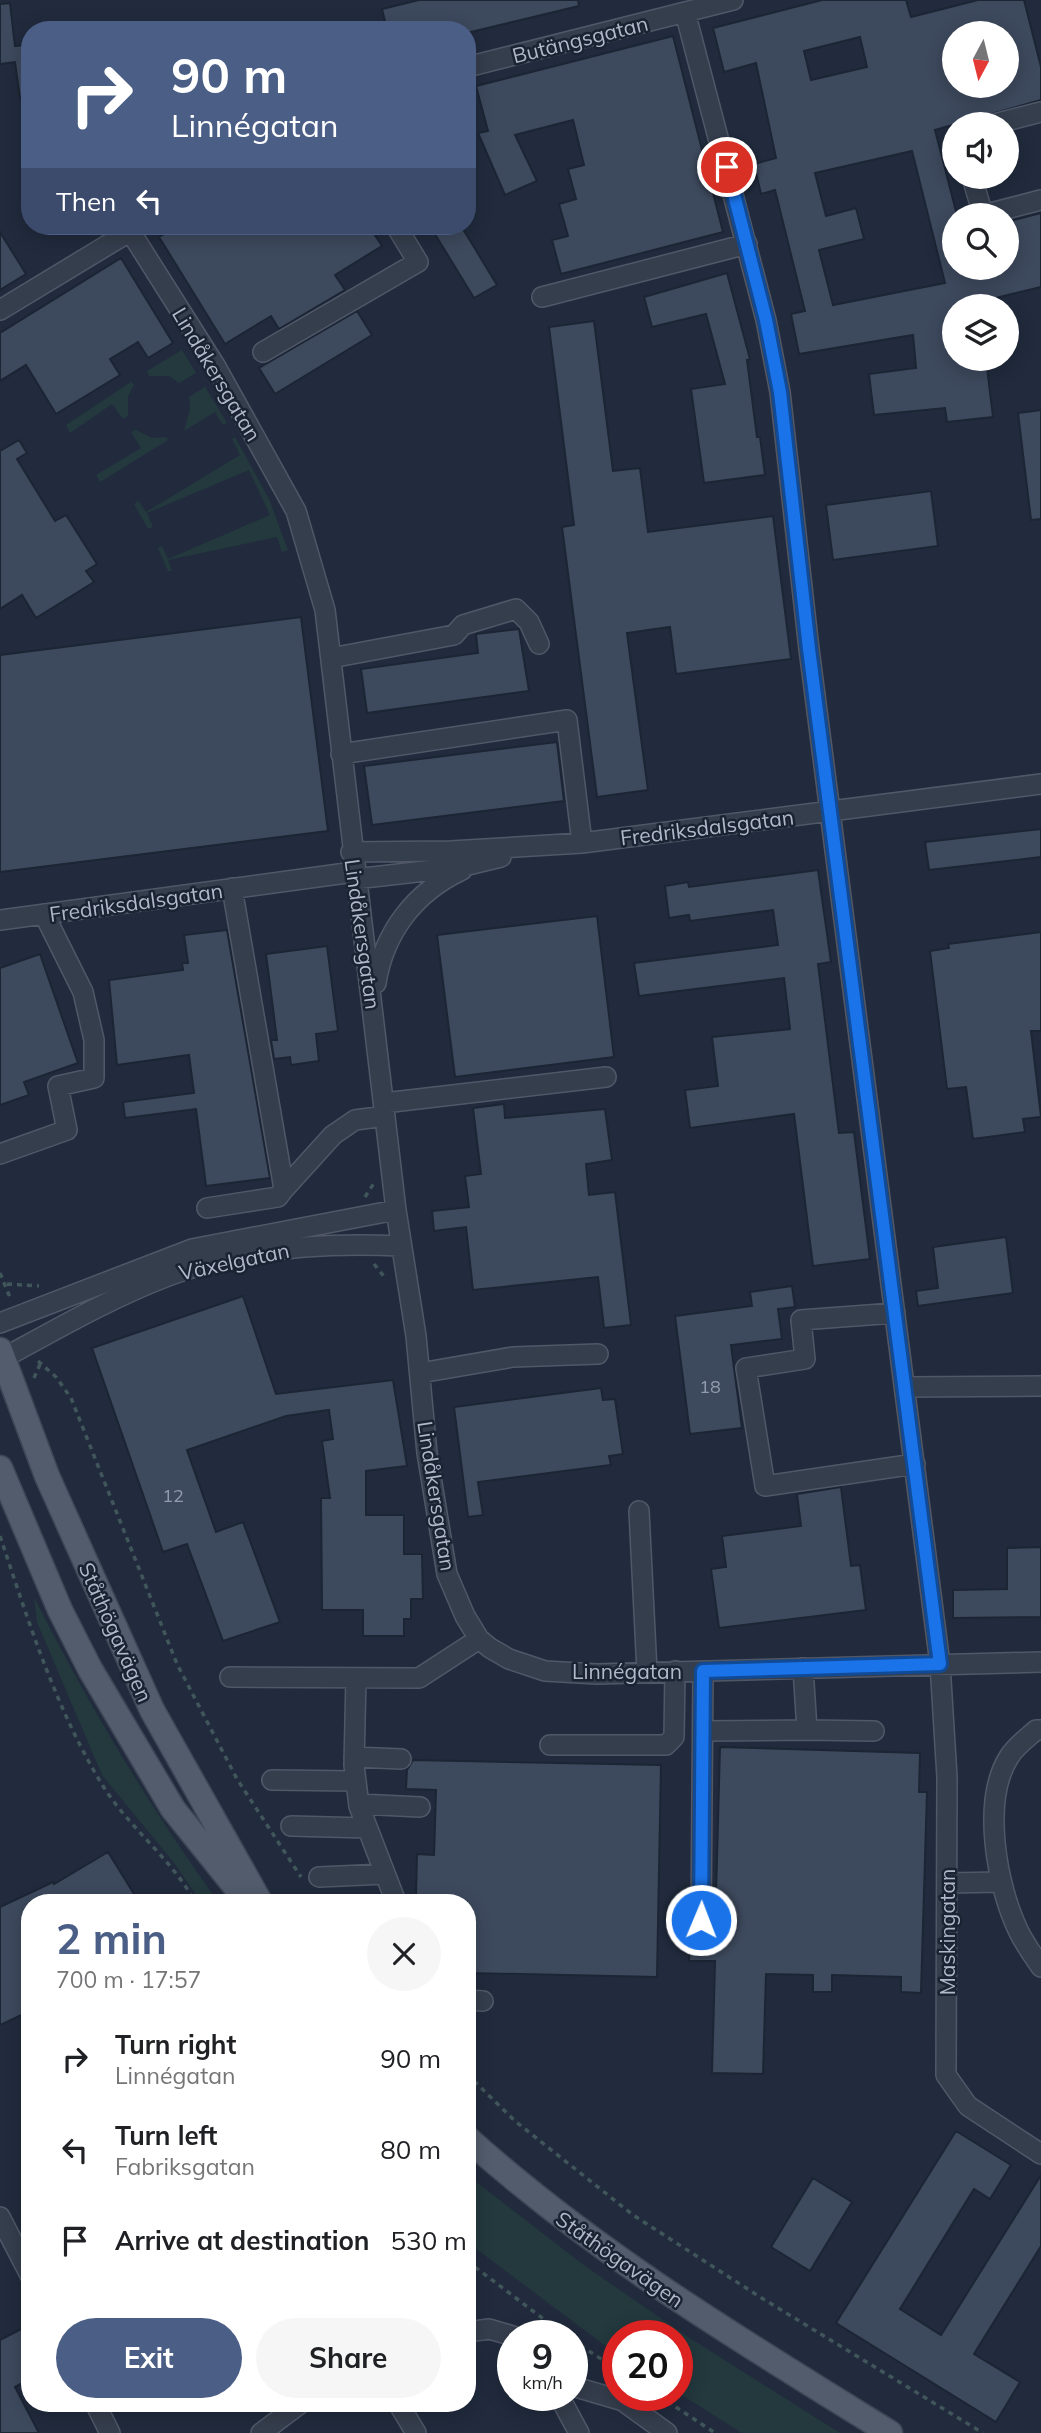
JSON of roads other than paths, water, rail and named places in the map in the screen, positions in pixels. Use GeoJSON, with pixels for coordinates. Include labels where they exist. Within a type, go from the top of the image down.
{"type":"FeatureCollection","features":[{"type":"Feature","properties":{"kind":"main road","name":"Ståthögavägen"},"geometry":{"type":"LineString","coordinates":[[1,1356],[47,1476],[134,1673],[256,1894]]}},
{"type":"Feature","properties":{"kind":"main road","name":"Ståthögavägen"},"geometry":{"type":"LineString","coordinates":[[0,1468],[17,1514],[90,1669],[173,1809],[242,1894]]}},
{"type":"Feature","properties":{"kind":"main road","name":"Ståthögavägen"},"geometry":{"type":"LineString","coordinates":[[476,2146],[518,2183],[628,2267],[890,2433]]}},
{"type":"Feature","properties":{"kind":"street","name":"Butängsgatan"},"geometry":{"type":"LineString","coordinates":[[476,65],[733,0]]}},
{"type":"Feature","properties":{"kind":"street","name":"Maskingatan"},"geometry":{"type":"LineString","coordinates":[[685,12],[747,244],[780,392],[940,1664],[947,1777],[946,2075],[968,2106],[1041,2154]]}},
{"type":"Feature","properties":{"kind":"street"},"geometry":{"type":"LineString","coordinates":[[1019,118],[1041,112]]}},
{"type":"Feature","properties":{"kind":"street"},"geometry":{"type":"LineString","coordinates":[[975,189],[983,215],[1041,200]]}},
{"type":"Feature","properties":{"kind":"street"},"geometry":{"type":"LineString","coordinates":[[0,310],[125,235]]}},
{"type":"Feature","properties":{"kind":"street","name":"Lindåkersgatan"},"geometry":{"type":"LineString","coordinates":[[139,235],[219,371],[296,511],[325,610],[351,852],[375,1022],[396,1210],[420,1373],[427,1453],[447,1574],[465,1616],[479,1639],[509,1659]]}},
{"type":"Feature","properties":{"kind":"street"},"geometry":{"type":"LineString","coordinates":[[263,352],[418,262],[402,235]]}},
{"type":"Feature","properties":{"kind":"street"},"geometry":{"type":"LineString","coordinates":[[542,296],[747,244]]}},
{"type":"Feature","properties":{"kind":"street"},"geometry":{"type":"LineString","coordinates":[[331,658],[454,635],[463,625],[516,610],[529,622],[539,644]]}},
{"type":"Feature","properties":{"kind":"street"},"geometry":{"type":"LineString","coordinates":[[341,754],[567,720],[582,843]]}},
{"type":"Feature","properties":{"kind":"street","name":"Fredriksdalsgatan"},"geometry":{"type":"LineString","coordinates":[[0,920],[232,888],[478,863],[582,843],[1041,784]]}},
{"type":"Feature","properties":{"kind":"street","name":"Fredriksdalsgatan"},"geometry":{"type":"LineString","coordinates":[[351,852],[451,851],[582,843]]}},
{"type":"Feature","properties":{"kind":"street","name":"Fredriksdalsgatan"},"geometry":{"type":"LineString","coordinates":[[375,1022],[381,955],[399,921],[425,892],[478,863]]}},
{"type":"Feature","properties":{"kind":"street"},"geometry":{"type":"LineString","coordinates":[[232,888],[284,1189]]}},
{"type":"Feature","properties":{"kind":"street"},"geometry":{"type":"LineString","coordinates":[[0,1154],[67,1130],[58,1086],[94,1079],[94,1041],[83,992],[44,914]]}},
{"type":"Feature","properties":{"kind":"street"},"geometry":{"type":"LineString","coordinates":[[207,1208],[278,1197],[333,1135],[355,1120],[385,1109],[606,1077]]}},
{"type":"Feature","properties":{"kind":"street","name":"Växelgatan"},"geometry":{"type":"LineString","coordinates":[[8,1319],[192,1249],[396,1210]]}},
{"type":"Feature","properties":{"kind":"street","name":"Växelgatan"},"geometry":{"type":"LineString","coordinates":[[1,1356],[37,1347],[144,1286],[215,1261],[328,1243],[401,1246]]}},
{"type":"Feature","properties":{"kind":"street"},"geometry":{"type":"LineString","coordinates":[[895,1313],[801,1320],[805,1359],[746,1368],[750,1408],[765,1486],[915,1464]]}},
{"type":"Feature","properties":{"kind":"street"},"geometry":{"type":"LineString","coordinates":[[420,1373],[513,1357],[598,1354]]}},
{"type":"Feature","properties":{"kind":"street"},"geometry":{"type":"LineString","coordinates":[[905,1387],[1041,1386]]}},
{"type":"Feature","properties":{"kind":"street"},"geometry":{"type":"LineString","coordinates":[[639,1511],[647,1672]]}},
{"type":"Feature","properties":{"kind":"street"},"geometry":{"type":"LineString","coordinates":[[230,1677],[419,1678],[479,1639]]}},
{"type":"Feature","properties":{"kind":"street","name":"Linnégatan"},"geometry":{"type":"LineString","coordinates":[[509,1659],[545,1671],[647,1672],[1041,1662]]}},
{"type":"Feature","properties":{"kind":"street"},"geometry":{"type":"LineString","coordinates":[[803,1668],[807,1730]]}},
{"type":"Feature","properties":{"kind":"street"},"geometry":{"type":"LineString","coordinates":[[550,1745],[666,1745],[674,1737],[675,1671]]}},
{"type":"Feature","properties":{"kind":"street"},"geometry":{"type":"LineString","coordinates":[[701,1920],[705,1731],[703,1671]]}},
{"type":"Feature","properties":{"kind":"street"},"geometry":{"type":"LineString","coordinates":[[356,1678],[354,1757],[359,1804],[393,1894]]}},
{"type":"Feature","properties":{"kind":"street"},"geometry":{"type":"LineString","coordinates":[[1041,1730],[1036,1730],[1010,1756],[999,1778],[994,1811],[1001,1882],[1018,1930],[1041,1967]]}},
{"type":"Feature","properties":{"kind":"street"},"geometry":{"type":"LineString","coordinates":[[705,1731],[874,1731]]}},
{"type":"Feature","properties":{"kind":"street"},"geometry":{"type":"LineString","coordinates":[[354,1757],[401,1759]]}},
{"type":"Feature","properties":{"kind":"street"},"geometry":{"type":"LineString","coordinates":[[272,1780],[356,1780]]}},
{"type":"Feature","properties":{"kind":"street"},"geometry":{"type":"LineString","coordinates":[[359,1804],[419,1807]]}},
{"type":"Feature","properties":{"kind":"street"},"geometry":{"type":"LineString","coordinates":[[291,1826],[367,1828]]}},
{"type":"Feature","properties":{"kind":"street"},"geometry":{"type":"LineString","coordinates":[[312,1884],[385,1874]]}},
{"type":"Feature","properties":{"kind":"street"},"geometry":{"type":"LineString","coordinates":[[947,1883],[1001,1882]]}},
{"type":"Feature","properties":{"kind":"street"},"geometry":{"type":"LineString","coordinates":[[0,2217],[21,2258]]}},
{"type":"Feature","properties":{"kind":"street"},"geometry":{"type":"LineString","coordinates":[[476,2331],[489,2329],[497,2331]]}},
{"type":"Feature","properties":{"kind":"street"},"geometry":{"type":"LineString","coordinates":[[588,2391],[623,2401],[667,2433]]}},
{"type":"Feature","properties":{"kind":"street"},"geometry":{"type":"LineString","coordinates":[[567,2411],[579,2433]]}},
{"type":"Feature","properties":{"kind":"street"},"geometry":{"type":"LineString","coordinates":[[100,2412],[110,2433]]}},
{"type":"Feature","properties":{"kind":"street"},"geometry":{"type":"LineString","coordinates":[[261,2433],[289,2412]]}},
{"type":"Feature","properties":{"kind":"street"},"geometry":{"type":"LineString","coordinates":[[403,2412],[416,2433]]}}]}
